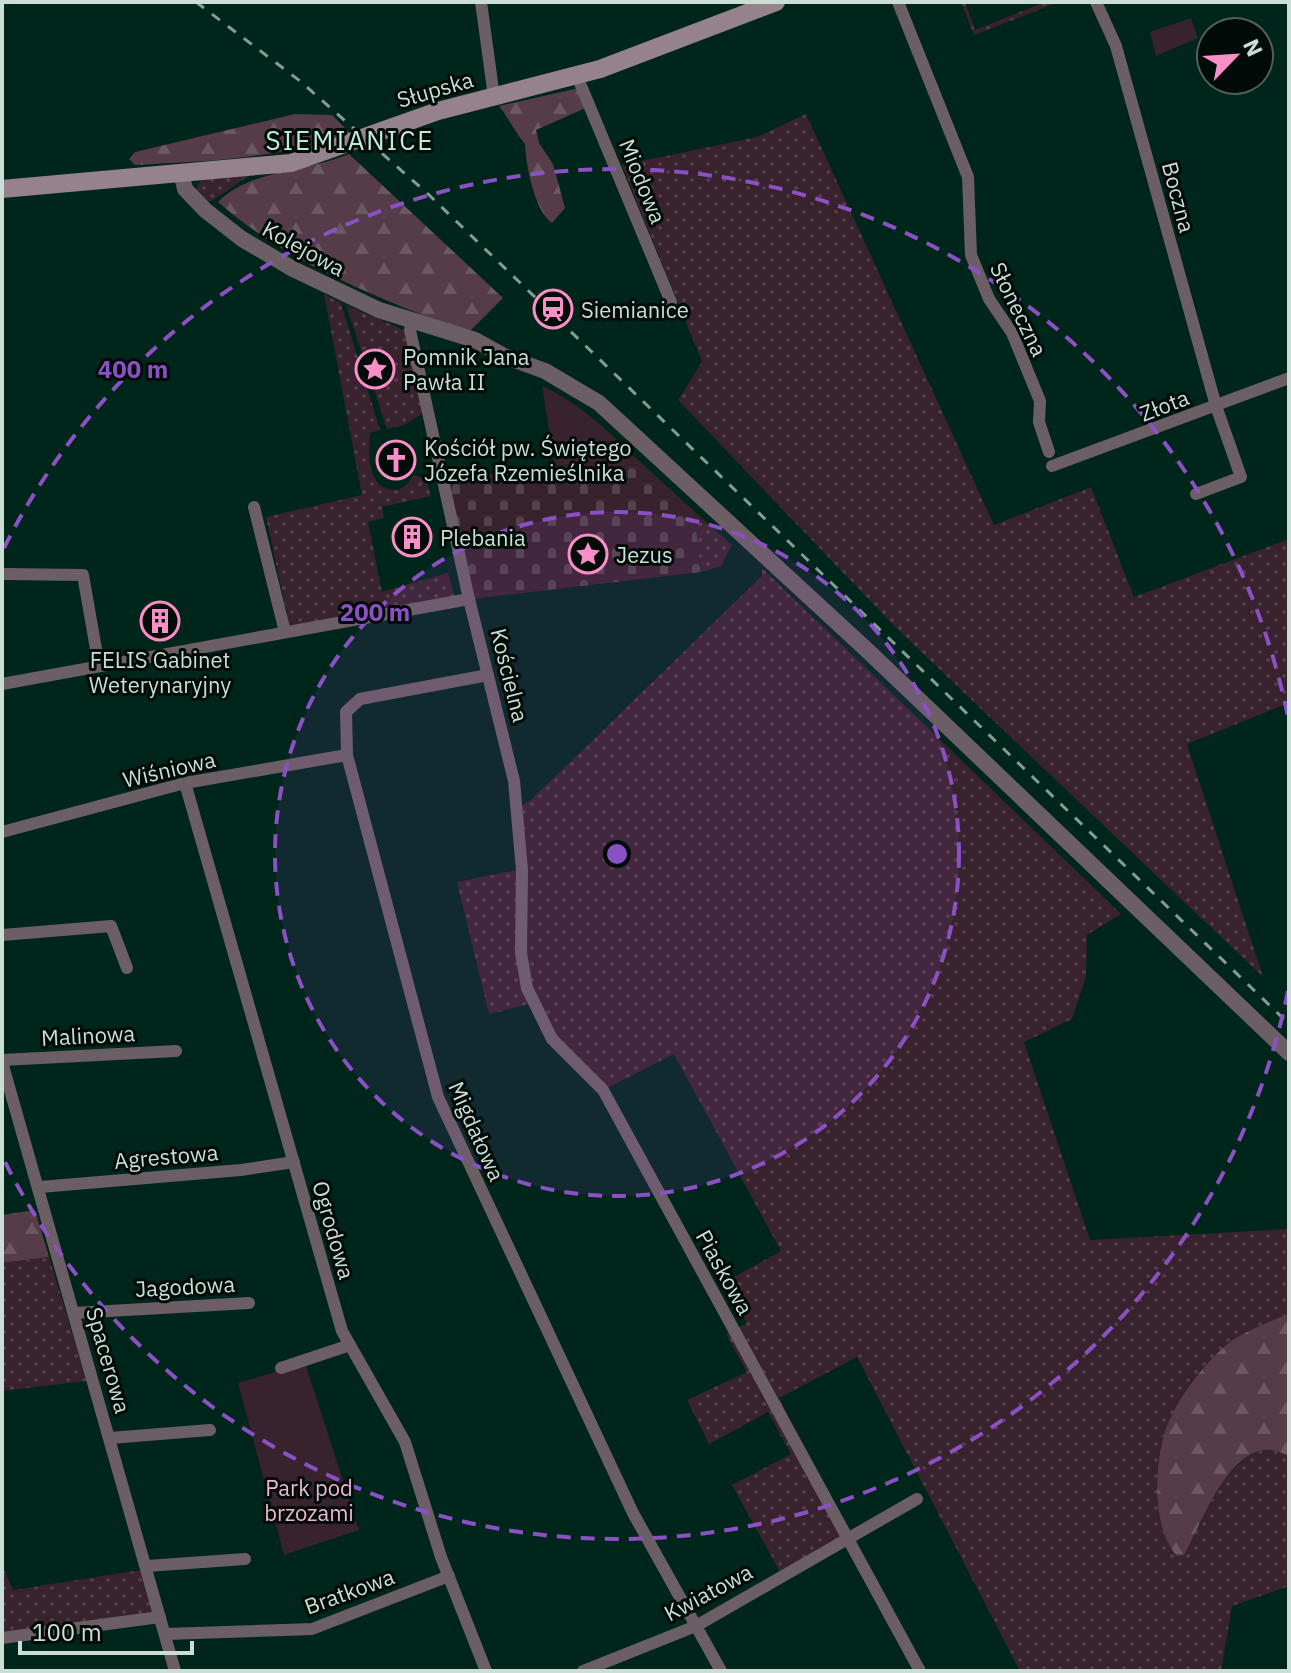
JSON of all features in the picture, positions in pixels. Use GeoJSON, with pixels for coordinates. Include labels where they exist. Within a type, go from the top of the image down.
{"type":"FeatureCollection","features":[{"type":"Feature","properties":{"kind":"main road","name":"Słupska"},"geometry":{"type":"LineString","coordinates":[[2,189],[272,166],[438,111],[577,76],[776,2]]}},
{"type":"Feature","properties":{"kind":"street"},"geometry":{"type":"LineString","coordinates":[[481,2],[494,97]]}},
{"type":"Feature","properties":{"kind":"street","name":"Słoneczna"},"geometry":{"type":"LineString","coordinates":[[898,2],[968,177],[971,255],[989,299],[1012,333],[1040,401],[1039,422],[1049,452]]}},
{"type":"Feature","properties":{"kind":"street","name":"Boczna"},"geometry":{"type":"LineString","coordinates":[[1096,2],[1116,46],[1216,406],[1241,477],[1196,494]]}},
{"type":"Feature","properties":{"kind":"street","name":"Miodowa"},"geometry":{"type":"LineString","coordinates":[[577,76],[671,302]]}},
{"type":"Feature","properties":{"kind":"street","name":"Kolejowa"},"geometry":{"type":"LineString","coordinates":[[181,172],[191,196],[242,239],[338,293],[431,329],[456,333],[571,385],[631,430],[1289,1053]]}},
{"type":"Feature","properties":{"kind":"street","name":"Kościelna"},"geometry":{"type":"LineString","coordinates":[[412,321],[410,330],[469,599],[519,807],[523,965],[533,1003],[552,1039]]}},
{"type":"Feature","properties":{"kind":"street","name":"Złota"},"geometry":{"type":"LineString","coordinates":[[1052,466],[1289,378]]}},
{"type":"Feature","properties":{"kind":"street"},"geometry":{"type":"LineString","coordinates":[[254,507],[285,632]]}},
{"type":"Feature","properties":{"kind":"street"},"geometry":{"type":"LineString","coordinates":[[5,574],[83,575],[99,666]]}},
{"type":"Feature","properties":{"kind":"street"},"geometry":{"type":"LineString","coordinates":[[2,684],[469,599]]}},
{"type":"Feature","properties":{"kind":"street","name":"Migdałowa"},"geometry":{"type":"LineString","coordinates":[[488,675],[360,699],[346,712],[347,755],[438,1097],[633,1512],[721,1671]]}},
{"type":"Feature","properties":{"kind":"street","name":"Wiśniowa"},"geometry":{"type":"LineString","coordinates":[[2,832],[185,783],[347,755]]}},
{"type":"Feature","properties":{"kind":"street","name":"Ogrodowa"},"geometry":{"type":"LineString","coordinates":[[185,783],[342,1331],[405,1442],[449,1576],[486,1671]]}},
{"type":"Feature","properties":{"kind":"street"},"geometry":{"type":"LineString","coordinates":[[2,935],[111,926],[127,968]]}},
{"type":"Feature","properties":{"kind":"street","name":"Piaskowa"},"geometry":{"type":"LineString","coordinates":[[552,1039],[603,1090],[920,1671]]}},
{"type":"Feature","properties":{"kind":"street","name":"Malinowa"},"geometry":{"type":"LineString","coordinates":[[2,1061],[176,1051]]}},
{"type":"Feature","properties":{"kind":"street","name":"Spacerowa"},"geometry":{"type":"LineString","coordinates":[[2,1061],[175,1671]]}},
{"type":"Feature","properties":{"kind":"street","name":"Agrestowa"},"geometry":{"type":"LineString","coordinates":[[40,1187],[241,1170],[294,1162]]}},
{"type":"Feature","properties":{"kind":"street","name":"Jagodowa"},"geometry":{"type":"LineString","coordinates":[[74,1313],[249,1303]]}},
{"type":"Feature","properties":{"kind":"street"},"geometry":{"type":"LineString","coordinates":[[281,1368],[350,1345]]}},
{"type":"Feature","properties":{"kind":"street"},"geometry":{"type":"LineString","coordinates":[[110,1438],[210,1430]]}},
{"type":"Feature","properties":{"kind":"street"},"geometry":{"type":"LineString","coordinates":[[846,1537],[917,1499]]}},
{"type":"Feature","properties":{"kind":"street","name":"Kwiatowa"},"geometry":{"type":"LineString","coordinates":[[583,1671],[696,1626],[846,1537]]}},
{"type":"Feature","properties":{"kind":"street"},"geometry":{"type":"LineString","coordinates":[[147,1566],[245,1559]]}},
{"type":"Feature","properties":{"kind":"street","name":"Bratkowa"},"geometry":{"type":"LineString","coordinates":[[165,1634],[312,1629],[449,1576]]}},
{"type":"Feature","properties":{"kind":"street"},"geometry":{"type":"LineString","coordinates":[[2,1638],[160,1617]]}},
{"type":"Feature","properties":{"kind":"green space"},"geometry":{"type":"Polygon","coordinates":[[[961,2],[965,2],[975,30],[1045,2],[1059,2],[974,35],[961,2]]]}},
{"type":"Feature","properties":{"kind":"green space"},"geometry":{"type":"Polygon","coordinates":[[[1191,18],[1195,39],[1156,56],[1150,32],[1191,18]]]}},
{"type":"Feature","properties":{"kind":"green space"},"geometry":{"type":"Polygon","coordinates":[[[579,88],[588,107],[536,130],[539,143],[553,164],[565,208],[552,223],[536,198],[525,144],[499,106],[579,88]]]}},
{"type":"Feature","properties":{"kind":"green space"},"geometry":{"type":"Polygon","coordinates":[[[295,114],[332,115],[350,133],[324,142],[244,157],[135,165],[129,159],[135,152],[295,114]]]}},
{"type":"Feature","properties":{"kind":"green space"},"geometry":{"type":"Polygon","coordinates":[[[806,114],[994,525],[1091,487],[1134,597],[1289,539],[1289,703],[1187,744],[1263,977],[896,628],[678,400],[702,362],[622,165],[757,137],[806,114]]]}},
{"type":"Feature","properties":{"kind":"green space"},"geometry":{"type":"Polygon","coordinates":[[[349,154],[503,298],[468,333],[369,293],[305,262],[218,202],[246,183],[349,154]]]}},
{"type":"Feature","properties":{"kind":"green space"},"geometry":{"type":"Polygon","coordinates":[[[251,175],[206,203],[196,190],[201,179],[251,175]]]}},
{"type":"Feature","properties":{"kind":"green space"},"geometry":{"type":"Polygon","coordinates":[[[324,294],[341,303],[380,430],[370,433],[369,450],[374,476],[384,488],[393,490],[405,486],[414,475],[426,479],[431,496],[382,507],[384,518],[368,522],[382,592],[448,573],[455,597],[290,628],[266,517],[362,495],[324,294]]]}},
{"type":"Feature","properties":{"kind":"green space"},"geometry":{"type":"Polygon","coordinates":[[[346,305],[404,330],[425,412],[404,425],[387,429],[346,305]]]}},
{"type":"Feature","properties":{"kind":"green space"},"geometry":{"type":"Polygon","coordinates":[[[542,386],[580,409],[635,457],[555,466],[542,386]]]}},
{"type":"Feature","properties":{"kind":"green space"},"geometry":{"type":"Polygon","coordinates":[[[635,457],[694,511],[701,572],[472,599],[444,479],[635,457]]]}},
{"type":"Feature","properties":{"kind":"green space"},"geometry":{"type":"Polygon","coordinates":[[[694,511],[732,545],[721,566],[701,572],[694,511]]]}},
{"type":"Feature","properties":{"kind":"green space"},"geometry":{"type":"Polygon","coordinates":[[[762,568],[1121,914],[1087,935],[1086,977],[1072,1019],[1024,1042],[1090,1240],[1289,1229],[1289,1313],[1226,1345],[1184,1554],[1224,1480],[1238,1464],[1254,1453],[1271,1450],[1289,1457],[1289,1586],[1232,1606],[1221,1671],[1020,1671],[857,1357],[779,1398],[853,1539],[784,1579],[732,1485],[791,1454],[768,1412],[709,1444],[687,1400],[747,1372],[726,1334],[747,1323],[723,1283],[781,1251],[674,1054],[603,1090],[572,1061],[533,1003],[489,1014],[457,882],[521,869],[519,807],[531,800],[762,576],[762,568]]]}},
{"type":"Feature","properties":{"kind":"green space"},"geometry":{"type":"Polygon","coordinates":[[[35,1210],[49,1257],[2,1263],[2,1215],[35,1210]]]}},
{"type":"Feature","properties":{"kind":"green space"},"geometry":{"type":"Polygon","coordinates":[[[49,1257],[87,1381],[2,1391],[2,1263],[49,1257]]]}},
{"type":"Feature","properties":{"kind":"green space"},"geometry":{"type":"Polygon","coordinates":[[[1289,1313],[1289,1457],[1270,1450],[1253,1453],[1238,1464],[1212,1500],[1184,1555],[1177,1556],[1162,1527],[1157,1490],[1160,1453],[1169,1421],[1193,1381],[1224,1347],[1246,1332],[1289,1313]]]}},
{"type":"Feature","properties":{"kind":"green space","name":"Park pod brzozami"},"geometry":{"type":"Polygon","coordinates":[[[305,1363],[359,1530],[284,1555],[238,1383],[305,1363]]]}},
{"type":"Feature","properties":{"kind":"green space"},"geometry":{"type":"Polygon","coordinates":[[[2,1565],[13,1590],[141,1570],[154,1617],[2,1637],[2,1565]]]}},
{"type":"Feature","properties":{"kind":"railway"},"geometry":{"type":"LineString","coordinates":[[196,2],[300,81],[428,194],[1289,1024]]}},
{"type":"Feature","properties":{"kind":"place","name":"Siemianice"},"geometry":{"type":"Point","coordinates":[553,309]}},
{"type":"Feature","properties":{"kind":"place","name":"Pomnik Jana Pawła II"},"geometry":{"type":"Point","coordinates":[375,369]}},
{"type":"Feature","properties":{"kind":"place","name":"Kościół pw. Świętego Józefa Rzemieślnika"},"geometry":{"type":"Point","coordinates":[396,460]}},
{"type":"Feature","properties":{"kind":"place","name":"Plebania"},"geometry":{"type":"Point","coordinates":[412,537]}},
{"type":"Feature","properties":{"kind":"place","name":"Jezus"},"geometry":{"type":"Point","coordinates":[588,554]}},
{"type":"Feature","properties":{"kind":"place","name":"FELIS Gabinet Weterynaryjny"},"geometry":{"type":"Point","coordinates":[160,621]}},
{"type":"Feature","properties":{"kind":"district","name":"SIEMIANICE"},"geometry":{"type":"Point","coordinates":[350,140]}}]}
